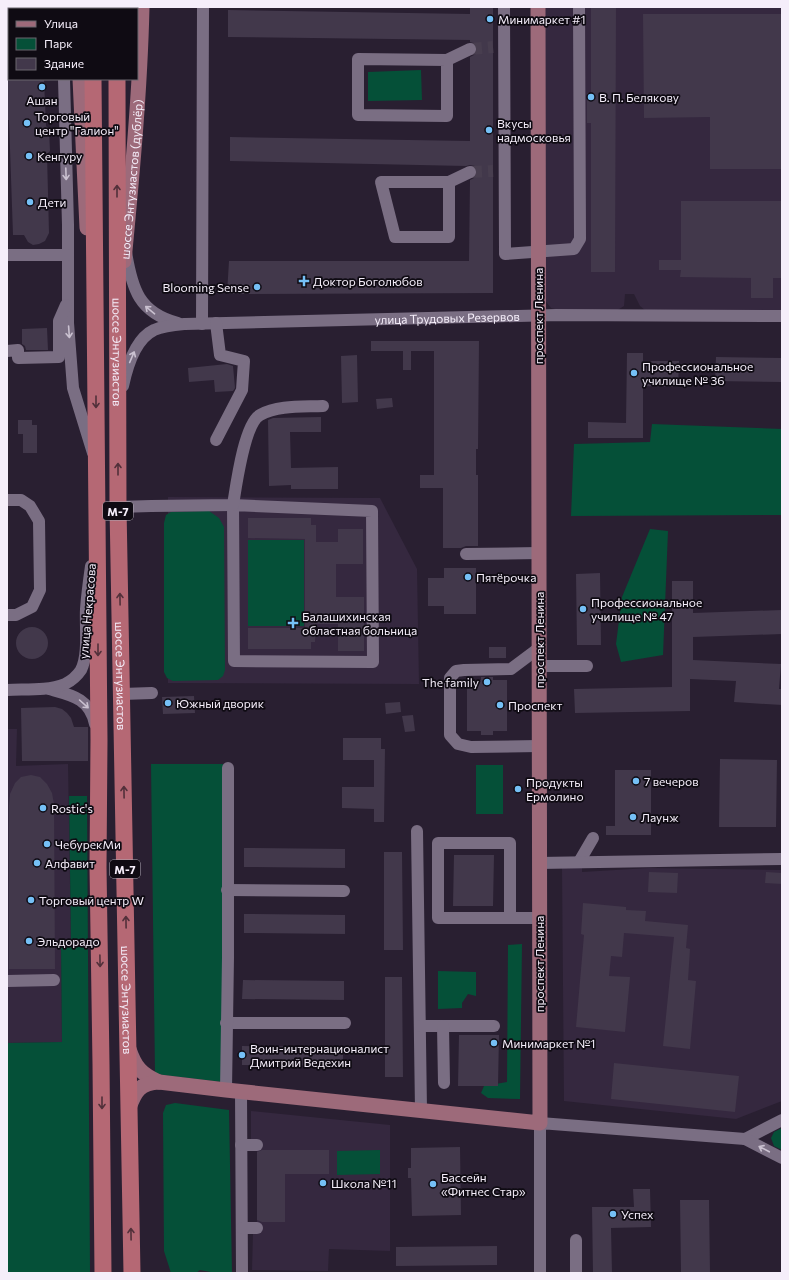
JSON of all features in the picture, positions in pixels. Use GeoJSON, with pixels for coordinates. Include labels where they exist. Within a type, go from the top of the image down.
{"type":"FeatureCollection","features":[{"type":"Feature","properties":{"kind":"highway","name":"шоссе Энтузиастов"},"geometry":{"type":"LineString","coordinates":[[93,80],[99,740],[98,867],[103,1273]]}},
{"type":"Feature","properties":{"kind":"highway","name":"шоссе Энтузиастов"},"geometry":{"type":"LineString","coordinates":[[117,80],[118,507],[132,1273]]}},
{"type":"Feature","properties":{"kind":"main road","name":"шоссе Энтузиастов (дублёр)"},"geometry":{"type":"LineString","coordinates":[[118,328],[134,158],[142,32],[142,7]]}},
{"type":"Feature","properties":{"kind":"main road","name":"проспект Ленина"},"geometry":{"type":"LineString","coordinates":[[538,7],[540,1123]]}},
{"type":"Feature","properties":{"kind":"main road"},"geometry":{"type":"LineString","coordinates":[[80,80],[87,239],[95,363]]}},
{"type":"Feature","properties":{"kind":"main road"},"geometry":{"type":"LineString","coordinates":[[128,1045],[132,1059],[138,1068],[144,1074],[159,1082]]}},
{"type":"Feature","properties":{"kind":"main road"},"geometry":{"type":"LineString","coordinates":[[129,1108],[133,1097],[143,1085],[159,1082],[540,1123]]}},
{"type":"Feature","properties":{"kind":"street"},"geometry":{"type":"LineString","coordinates":[[202,324],[203,7]]}},
{"type":"Feature","properties":{"kind":"street"},"geometry":{"type":"LineString","coordinates":[[504,7],[498,47],[499,171],[505,254],[574,249],[580,239],[579,7]]}},
{"type":"Feature","properties":{"kind":"street"},"geometry":{"type":"LineString","coordinates":[[447,60],[447,116],[358,115],[358,59],[447,60],[470,48]]}},
{"type":"Feature","properties":{"kind":"street"},"geometry":{"type":"LineString","coordinates":[[64,80],[68,323],[73,388],[96,464]]}},
{"type":"Feature","properties":{"kind":"street"},"geometry":{"type":"LineString","coordinates":[[449,182],[449,238],[395,237],[380,182],[449,182],[470,172]]}},
{"type":"Feature","properties":{"kind":"street","name":"улица Трудовых Резервов"},"geometry":{"type":"LineString","coordinates":[[125,248],[129,273],[136,291],[144,305],[165,319],[185,324]]}},
{"type":"Feature","properties":{"kind":"street"},"geometry":{"type":"LineString","coordinates":[[7,255],[68,255]]}},
{"type":"Feature","properties":{"kind":"street"},"geometry":{"type":"LineString","coordinates":[[7,350],[18,350],[18,358],[59,356],[59,321],[68,300]]}},
{"type":"Feature","properties":{"kind":"street","name":"улица Трудовых Резервов"},"geometry":{"type":"LineString","coordinates":[[118,408],[126,373],[136,348],[145,337],[154,330],[166,326],[185,324],[538,316],[782,316]]}},
{"type":"Feature","properties":{"kind":"street"},"geometry":{"type":"LineString","coordinates":[[216,324],[220,355],[244,361],[242,390],[216,440]]}},
{"type":"Feature","properties":{"kind":"street"},"geometry":{"type":"LineString","coordinates":[[118,507],[233,505],[372,510],[373,662],[234,661],[233,505],[239,470],[252,422],[258,416],[270,411],[287,408],[324,406]]}},
{"type":"Feature","properties":{"kind":"street"},"geometry":{"type":"LineString","coordinates":[[7,500],[21,500],[30,506],[39,521],[40,590],[32,607],[16,615],[7,615]]}},
{"type":"Feature","properties":{"kind":"street","name":"улица Некрасова"},"geometry":{"type":"LineString","coordinates":[[49,689],[66,683],[75,677],[84,662],[86,607],[97,513]]}},
{"type":"Feature","properties":{"kind":"street"},"geometry":{"type":"LineString","coordinates":[[466,554],[538,553]]}},
{"type":"Feature","properties":{"kind":"street"},"geometry":{"type":"LineString","coordinates":[[538,648],[510,669],[456,671],[450,678],[450,735],[458,744],[471,747],[539,746]]}},
{"type":"Feature","properties":{"kind":"street"},"geometry":{"type":"LineString","coordinates":[[539,666],[587,666]]}},
{"type":"Feature","properties":{"kind":"street","name":"улица Некрасова"},"geometry":{"type":"LineString","coordinates":[[7,690],[49,689],[68,694],[78,699],[91,711],[99,740]]}},
{"type":"Feature","properties":{"kind":"street"},"geometry":{"type":"LineString","coordinates":[[122,694],[152,693]]}},
{"type":"Feature","properties":{"kind":"street"},"geometry":{"type":"LineString","coordinates":[[226,1090],[228,768]]}},
{"type":"Feature","properties":{"kind":"street"},"geometry":{"type":"LineString","coordinates":[[417,831],[422,1110]]}},
{"type":"Feature","properties":{"kind":"street"},"geometry":{"type":"LineString","coordinates":[[579,862],[593,838]]}},
{"type":"Feature","properties":{"kind":"street"},"geometry":{"type":"LineString","coordinates":[[510,918],[510,843],[438,843],[438,918],[510,918],[539,918]]}},
{"type":"Feature","properties":{"kind":"street"},"geometry":{"type":"LineString","coordinates":[[539,863],[782,859]]}},
{"type":"Feature","properties":{"kind":"street"},"geometry":{"type":"LineString","coordinates":[[228,890],[344,891]]}},
{"type":"Feature","properties":{"kind":"street"},"geometry":{"type":"LineString","coordinates":[[7,981],[54,980]]}},
{"type":"Feature","properties":{"kind":"street"},"geometry":{"type":"LineString","coordinates":[[226,1023],[345,1023]]}},
{"type":"Feature","properties":{"kind":"street"},"geometry":{"type":"LineString","coordinates":[[420,1026],[494,1026]]}},
{"type":"Feature","properties":{"kind":"street"},"geometry":{"type":"LineString","coordinates":[[444,1026],[444,1083]]}},
{"type":"Feature","properties":{"kind":"street"},"geometry":{"type":"LineString","coordinates":[[241,1092],[242,1273]]}},
{"type":"Feature","properties":{"kind":"street"},"geometry":{"type":"LineString","coordinates":[[745,1139],[782,1120]]}},
{"type":"Feature","properties":{"kind":"street"},"geometry":{"type":"LineString","coordinates":[[540,1123],[745,1139],[782,1158]]}},
{"type":"Feature","properties":{"kind":"street","name":"проспект Ленина"},"geometry":{"type":"LineString","coordinates":[[540,1123],[540,1273]]}},
{"type":"Feature","properties":{"kind":"street"},"geometry":{"type":"LineString","coordinates":[[241,1145],[257,1145]]}},
{"type":"Feature","properties":{"kind":"street"},"geometry":{"type":"LineString","coordinates":[[242,1228],[257,1228]]}},
{"type":"Feature","properties":{"kind":"street"},"geometry":{"type":"LineString","coordinates":[[576,1240],[576,1273]]}},
{"type":"Feature","properties":{"kind":"shaded area"},"geometry":{"type":"Polygon","coordinates":[[[542,7],[782,7],[782,310],[646,311],[640,306],[634,294],[625,294],[624,306],[616,311],[563,311],[551,308],[544,299],[542,7]]]}},
{"type":"Feature","properties":{"kind":"shaded area","name":"Балашихинская областная больница"},"geometry":{"type":"Polygon","coordinates":[[[168,497],[380,498],[417,569],[419,684],[168,683],[168,497]]]}},
{"type":"Feature","properties":{"kind":"shaded area"},"geometry":{"type":"Polygon","coordinates":[[[7,729],[17,729],[16,766],[68,764],[71,945],[61,945],[62,1042],[7,1043],[7,729]]]}},
{"type":"Feature","properties":{"kind":"shaded area"},"geometry":{"type":"Polygon","coordinates":[[[582,867],[582,872],[649,868],[782,870],[782,1101],[736,1119],[564,1101],[562,868],[582,867]]]}},
{"type":"Feature","properties":{"kind":"shaded area","name":"Школа №11"},"geometry":{"type":"Polygon","coordinates":[[[251,1111],[390,1125],[390,1251],[329,1249],[328,1271],[252,1270],[253,1232],[257,1232],[257,1141],[251,1141],[251,1111]]]}},
{"type":"Feature","properties":{"kind":"green space"},"geometry":{"type":"Polygon","coordinates":[[[421,70],[422,100],[368,101],[368,72],[421,70]]]}},
{"type":"Feature","properties":{"kind":"green space"},"geometry":{"type":"Polygon","coordinates":[[[652,424],[782,429],[782,515],[571,516],[574,444],[650,442],[652,424]]]}},
{"type":"Feature","properties":{"kind":"green space"},"geometry":{"type":"Polygon","coordinates":[[[209,511],[219,518],[224,527],[225,670],[223,676],[218,680],[173,681],[167,678],[164,672],[164,523],[166,515],[171,512],[209,511]]]}},
{"type":"Feature","properties":{"kind":"green space"},"geometry":{"type":"Polygon","coordinates":[[[650,529],[668,531],[663,655],[621,662],[616,644],[622,597],[650,529]]]}},
{"type":"Feature","properties":{"kind":"green space"},"geometry":{"type":"Polygon","coordinates":[[[248,540],[304,540],[304,626],[248,626],[248,540]]]}},
{"type":"Feature","properties":{"kind":"green space"},"geometry":{"type":"Polygon","coordinates":[[[151,764],[223,764],[222,1082],[155,1074],[151,764]]]}},
{"type":"Feature","properties":{"kind":"green space"},"geometry":{"type":"Polygon","coordinates":[[[476,765],[503,765],[503,814],[476,814],[476,765]]]}},
{"type":"Feature","properties":{"kind":"green space"},"geometry":{"type":"Polygon","coordinates":[[[69,796],[87,796],[90,1273],[7,1273],[7,1043],[62,1042],[61,945],[71,944],[69,796]]]}},
{"type":"Feature","properties":{"kind":"green space"},"geometry":{"type":"Polygon","coordinates":[[[522,944],[520,1099],[488,1098],[481,1093],[484,1086],[507,1082],[508,945],[522,944]]]}},
{"type":"Feature","properties":{"kind":"green space"},"geometry":{"type":"Polygon","coordinates":[[[438,971],[476,972],[476,996],[468,994],[462,1003],[462,1008],[438,1009],[438,971]]]}},
{"type":"Feature","properties":{"kind":"green space"},"geometry":{"type":"Polygon","coordinates":[[[175,1103],[229,1110],[232,1273],[216,1273],[200,1270],[196,1273],[171,1273],[164,1251],[163,1113],[166,1105],[175,1103]]]}},
{"type":"Feature","properties":{"kind":"green space"},"geometry":{"type":"Polygon","coordinates":[[[782,1128],[782,1150],[774,1146],[771,1138],[774,1132],[782,1128]]]}},
{"type":"Feature","properties":{"kind":"green space"},"geometry":{"type":"Polygon","coordinates":[[[380,1150],[380,1174],[337,1175],[337,1151],[380,1150]]]}},
{"type":"Feature","properties":{"kind":"building"},"geometry":{"type":"Polygon","coordinates":[[[470,7],[493,7],[493,293],[227,294],[229,261],[469,261],[470,180],[476,177],[477,172],[475,166],[470,165],[230,161],[230,137],[470,141],[470,57],[476,54],[477,45],[470,42],[470,40],[228,37],[228,10],[470,14],[470,7]]]}},
{"type":"Feature","properties":{"kind":"building"},"geometry":{"type":"Polygon","coordinates":[[[591,7],[616,7],[615,272],[591,272],[591,123],[587,123],[587,93],[591,93],[591,7]]]}},
{"type":"Feature","properties":{"kind":"building"},"geometry":{"type":"Polygon","coordinates":[[[643,14],[782,14],[782,169],[710,169],[710,117],[644,118],[643,14]]]}},
{"type":"Feature","properties":{"kind":"building","name":"Торговый центр \"Галион\""},"geometry":{"type":"Polygon","coordinates":[[[7,79],[44,80],[46,126],[49,129],[50,151],[47,154],[49,233],[45,241],[39,244],[33,245],[28,242],[24,235],[13,235],[9,120],[7,120],[7,79]]]}},
{"type":"Feature","properties":{"kind":"building"},"geometry":{"type":"Polygon","coordinates":[[[681,201],[782,201],[782,278],[773,278],[773,298],[751,298],[751,278],[680,277],[681,270],[659,270],[659,260],[681,260],[681,201]]]}},
{"type":"Feature","properties":{"kind":"building"},"geometry":{"type":"Polygon","coordinates":[[[47,328],[48,350],[26,350],[25,346],[22,344],[22,329],[47,328]]]}},
{"type":"Feature","properties":{"kind":"building"},"geometry":{"type":"Polygon","coordinates":[[[371,341],[479,341],[478,449],[476,449],[476,475],[478,475],[478,546],[443,548],[443,488],[420,488],[420,475],[434,475],[434,351],[411,351],[411,370],[403,370],[403,351],[371,351],[371,341]]]}},
{"type":"Feature","properties":{"kind":"building"},"geometry":{"type":"Polygon","coordinates":[[[627,353],[643,353],[643,361],[679,361],[678,387],[643,386],[643,438],[588,438],[588,422],[626,423],[627,353]]]}},
{"type":"Feature","properties":{"kind":"building"},"geometry":{"type":"Polygon","coordinates":[[[357,355],[358,402],[342,403],[341,356],[357,355]]]}},
{"type":"Feature","properties":{"kind":"building"},"geometry":{"type":"Polygon","coordinates":[[[716,357],[782,358],[782,382],[715,381],[716,357]]]}},
{"type":"Feature","properties":{"kind":"building"},"geometry":{"type":"Polygon","coordinates":[[[227,364],[233,366],[235,388],[233,391],[215,392],[214,380],[189,382],[188,368],[227,364]]]}},
{"type":"Feature","properties":{"kind":"building"},"geometry":{"type":"Polygon","coordinates":[[[392,398],[393,407],[377,409],[376,399],[392,398]]]}},
{"type":"Feature","properties":{"kind":"building"},"geometry":{"type":"Polygon","coordinates":[[[321,417],[321,432],[290,432],[291,468],[338,467],[338,489],[291,489],[291,485],[269,486],[268,420],[273,418],[321,417]]]}},
{"type":"Feature","properties":{"kind":"building"},"geometry":{"type":"Polygon","coordinates":[[[18,420],[32,420],[32,425],[37,425],[37,453],[23,453],[23,434],[18,434],[18,420]]]}},
{"type":"Feature","properties":{"kind":"building"},"geometry":{"type":"Polygon","coordinates":[[[248,518],[311,518],[311,525],[316,525],[316,542],[338,542],[338,529],[363,529],[363,564],[336,564],[336,597],[364,597],[364,651],[338,651],[338,624],[316,624],[315,642],[311,642],[311,649],[248,649],[248,628],[305,628],[305,539],[248,538],[248,518]]]}},
{"type":"Feature","properties":{"kind":"building"},"geometry":{"type":"Polygon","coordinates":[[[444,568],[476,568],[476,614],[444,614],[444,606],[428,606],[428,578],[444,578],[444,568]]]}},
{"type":"Feature","properties":{"kind":"building"},"geometry":{"type":"Polygon","coordinates":[[[600,573],[601,645],[577,645],[576,574],[600,573]]]}},
{"type":"Feature","properties":{"kind":"building"},"geometry":{"type":"Polygon","coordinates":[[[672,581],[693,581],[693,613],[782,610],[782,634],[693,637],[693,660],[781,664],[779,689],[782,689],[782,705],[734,702],[736,681],[690,679],[690,711],[575,713],[574,689],[672,687],[672,581]]]}},
{"type":"Feature","properties":{"kind":"building"},"geometry":{"type":"Polygon","coordinates":[[[29,627],[35,627],[45,634],[48,643],[47,649],[41,656],[35,659],[29,659],[19,652],[16,646],[16,640],[23,630],[29,627]]]}},
{"type":"Feature","properties":{"kind":"building"},"geometry":{"type":"Polygon","coordinates":[[[489,647],[506,647],[506,658],[489,658],[489,647]]]}},
{"type":"Feature","properties":{"kind":"building"},"geometry":{"type":"Polygon","coordinates":[[[481,677],[493,677],[493,680],[507,680],[507,731],[493,731],[493,735],[481,735],[481,731],[467,731],[467,680],[481,680],[481,677]]]}},
{"type":"Feature","properties":{"kind":"building"},"geometry":{"type":"Polygon","coordinates":[[[194,696],[195,713],[163,714],[162,697],[194,696]]]}},
{"type":"Feature","properties":{"kind":"building"},"geometry":{"type":"Polygon","coordinates":[[[400,702],[401,712],[386,714],[385,703],[400,702]]]}},
{"type":"Feature","properties":{"kind":"building"},"geometry":{"type":"Polygon","coordinates":[[[55,707],[62,709],[67,713],[71,718],[74,727],[88,727],[88,761],[22,761],[21,708],[55,707]]]}},
{"type":"Feature","properties":{"kind":"building"},"geometry":{"type":"Polygon","coordinates":[[[413,715],[415,731],[405,732],[402,716],[413,715]]]}},
{"type":"Feature","properties":{"kind":"building"},"geometry":{"type":"Polygon","coordinates":[[[343,738],[381,738],[381,749],[385,749],[384,822],[374,822],[374,809],[342,808],[342,787],[374,787],[374,760],[343,760],[343,738]]]}},
{"type":"Feature","properties":{"kind":"building"},"geometry":{"type":"Polygon","coordinates":[[[720,759],[777,760],[776,827],[719,827],[720,759]]]}},
{"type":"Feature","properties":{"kind":"building"},"geometry":{"type":"Polygon","coordinates":[[[615,770],[651,770],[651,835],[606,835],[606,826],[615,826],[615,770]]]}},
{"type":"Feature","properties":{"kind":"building","name":"Торговый центр W"},"geometry":{"type":"Polygon","coordinates":[[[31,775],[40,777],[47,784],[52,793],[54,804],[55,969],[9,969],[10,794],[15,783],[21,777],[31,775]]]}},
{"type":"Feature","properties":{"kind":"building"},"geometry":{"type":"Polygon","coordinates":[[[244,848],[345,849],[345,868],[244,867],[244,848]]]}},
{"type":"Feature","properties":{"kind":"building"},"geometry":{"type":"Polygon","coordinates":[[[384,852],[402,852],[403,950],[384,950],[384,852]]]}},
{"type":"Feature","properties":{"kind":"building"},"geometry":{"type":"Polygon","coordinates":[[[454,855],[494,855],[493,906],[453,906],[454,855]]]}},
{"type":"Feature","properties":{"kind":"building"},"geometry":{"type":"Polygon","coordinates":[[[649,872],[678,873],[677,893],[648,892],[649,872]]]}},
{"type":"Feature","properties":{"kind":"building"},"geometry":{"type":"Polygon","coordinates":[[[766,872],[782,873],[782,884],[765,883],[766,872]]]}},
{"type":"Feature","properties":{"kind":"building"},"geometry":{"type":"Polygon","coordinates":[[[583,903],[626,907],[626,910],[646,911],[645,921],[688,925],[686,948],[690,949],[688,980],[696,981],[690,1049],[663,1046],[674,937],[624,933],[622,957],[611,956],[609,976],[630,977],[625,1032],[576,1027],[584,935],[581,934],[583,903]]]}},
{"type":"Feature","properties":{"kind":"building"},"geometry":{"type":"Polygon","coordinates":[[[244,914],[345,915],[345,934],[244,933],[244,914]]]}},
{"type":"Feature","properties":{"kind":"building"},"geometry":{"type":"Polygon","coordinates":[[[385,977],[402,977],[403,1077],[385,1077],[385,977]]]}},
{"type":"Feature","properties":{"kind":"building"},"geometry":{"type":"Polygon","coordinates":[[[243,980],[344,981],[344,1000],[242,999],[243,980]]]}},
{"type":"Feature","properties":{"kind":"building"},"geometry":{"type":"Polygon","coordinates":[[[459,1035],[499,1035],[498,1086],[458,1086],[459,1035]]]}},
{"type":"Feature","properties":{"kind":"building"},"geometry":{"type":"Polygon","coordinates":[[[242,1046],[343,1047],[343,1066],[242,1065],[242,1046]]]}},
{"type":"Feature","properties":{"kind":"building"},"geometry":{"type":"Polygon","coordinates":[[[614,1063],[739,1076],[735,1112],[611,1099],[614,1063]]]}},
{"type":"Feature","properties":{"kind":"building"},"geometry":{"type":"Polygon","coordinates":[[[460,1147],[461,1215],[412,1216],[411,1178],[408,1178],[408,1168],[411,1168],[411,1148],[460,1147]]]}},
{"type":"Feature","properties":{"kind":"building"},"geometry":{"type":"Polygon","coordinates":[[[262,1150],[329,1150],[329,1174],[285,1174],[285,1222],[262,1222],[257,1220],[257,1152],[262,1150]]]}},
{"type":"Feature","properties":{"kind":"building"},"geometry":{"type":"Polygon","coordinates":[[[633,1189],[650,1189],[651,1227],[611,1228],[612,1273],[593,1273],[592,1207],[634,1207],[633,1189]]]}},
{"type":"Feature","properties":{"kind":"building"},"geometry":{"type":"Polygon","coordinates":[[[680,1200],[709,1200],[710,1273],[681,1273],[680,1200]]]}},
{"type":"Feature","properties":{"kind":"building"},"geometry":{"type":"Polygon","coordinates":[[[497,1246],[497,1265],[396,1266],[396,1247],[497,1246]]]}},
{"type":"Feature","properties":{"kind":"tunnel"},"geometry":{"type":"LineString","coordinates":[[470,49],[493,47]]}},
{"type":"Feature","properties":{"kind":"tunnel"},"geometry":{"type":"LineString","coordinates":[[470,172],[493,171]]}},
{"type":"Feature","properties":{"kind":"place","name":"Минимаркет #1"},"geometry":{"type":"Point","coordinates":[490,19]}},
{"type":"Feature","properties":{"kind":"place","name":"Ашан"},"geometry":{"type":"Point","coordinates":[42,87]}},
{"type":"Feature","properties":{"kind":"place","name":"В. П. Белякову"},"geometry":{"type":"Point","coordinates":[591,97]}},
{"type":"Feature","properties":{"kind":"place","name":"Торговый центр \"Галион\""},"geometry":{"type":"Point","coordinates":[27,123]}},
{"type":"Feature","properties":{"kind":"place","name":"Вкусы надмосковья"},"geometry":{"type":"Point","coordinates":[489,130]}},
{"type":"Feature","properties":{"kind":"place","name":"Кенгуру"},"geometry":{"type":"Point","coordinates":[29,156]}},
{"type":"Feature","properties":{"kind":"place","name":"Дети"},"geometry":{"type":"Point","coordinates":[30,202]}},
{"type":"Feature","properties":{"kind":"place","name":"Доктор Боголюбов"},"geometry":{"type":"Point","coordinates":[304,281]}},
{"type":"Feature","properties":{"kind":"place","name":"Blooming Sense"},"geometry":{"type":"Point","coordinates":[257,287]}},
{"type":"Feature","properties":{"kind":"place","name":"Профессиональное училище № 36"},"geometry":{"type":"Point","coordinates":[634,373]}},
{"type":"Feature","properties":{"kind":"place","name":"Пятёрочка"},"geometry":{"type":"Point","coordinates":[468,577]}},
{"type":"Feature","properties":{"kind":"place","name":"Профессиональное училище № 47"},"geometry":{"type":"Point","coordinates":[583,609]}},
{"type":"Feature","properties":{"kind":"place","name":"Балашихинская областная больница"},"geometry":{"type":"Point","coordinates":[293,623]}},
{"type":"Feature","properties":{"kind":"place","name":"The family"},"geometry":{"type":"Point","coordinates":[487,682]}},
{"type":"Feature","properties":{"kind":"place","name":"Южный дворик"},"geometry":{"type":"Point","coordinates":[168,703]}},
{"type":"Feature","properties":{"kind":"place","name":"Проспект"},"geometry":{"type":"Point","coordinates":[500,705]}},
{"type":"Feature","properties":{"kind":"place","name":"7 вечеров"},"geometry":{"type":"Point","coordinates":[636,781]}},
{"type":"Feature","properties":{"kind":"place","name":"Продукты Ермолино"},"geometry":{"type":"Point","coordinates":[518,789]}},
{"type":"Feature","properties":{"kind":"place","name":"Rostic's"},"geometry":{"type":"Point","coordinates":[43,808]}},
{"type":"Feature","properties":{"kind":"place","name":"Лаунж"},"geometry":{"type":"Point","coordinates":[633,817]}},
{"type":"Feature","properties":{"kind":"place","name":"ЧебурекМи"},"geometry":{"type":"Point","coordinates":[47,844]}},
{"type":"Feature","properties":{"kind":"place","name":"Алфавит"},"geometry":{"type":"Point","coordinates":[37,863]}},
{"type":"Feature","properties":{"kind":"place","name":"Торговый центр W"},"geometry":{"type":"Point","coordinates":[31,900]}},
{"type":"Feature","properties":{"kind":"place","name":"Эльдорадо"},"geometry":{"type":"Point","coordinates":[29,941]}},
{"type":"Feature","properties":{"kind":"place","name":"Минимаркет №1"},"geometry":{"type":"Point","coordinates":[494,1043]}},
{"type":"Feature","properties":{"kind":"place","name":"Воин-интернационалист Дмитрий Ведехин"},"geometry":{"type":"Point","coordinates":[242,1055]}},
{"type":"Feature","properties":{"kind":"place","name":"Школа №11"},"geometry":{"type":"Point","coordinates":[323,1183]}},
{"type":"Feature","properties":{"kind":"place","name":"Бассейн «Фитнес Стар»"},"geometry":{"type":"Point","coordinates":[433,1184]}},
{"type":"Feature","properties":{"kind":"place","name":"Успех"},"geometry":{"type":"Point","coordinates":[613,1214]}}]}
